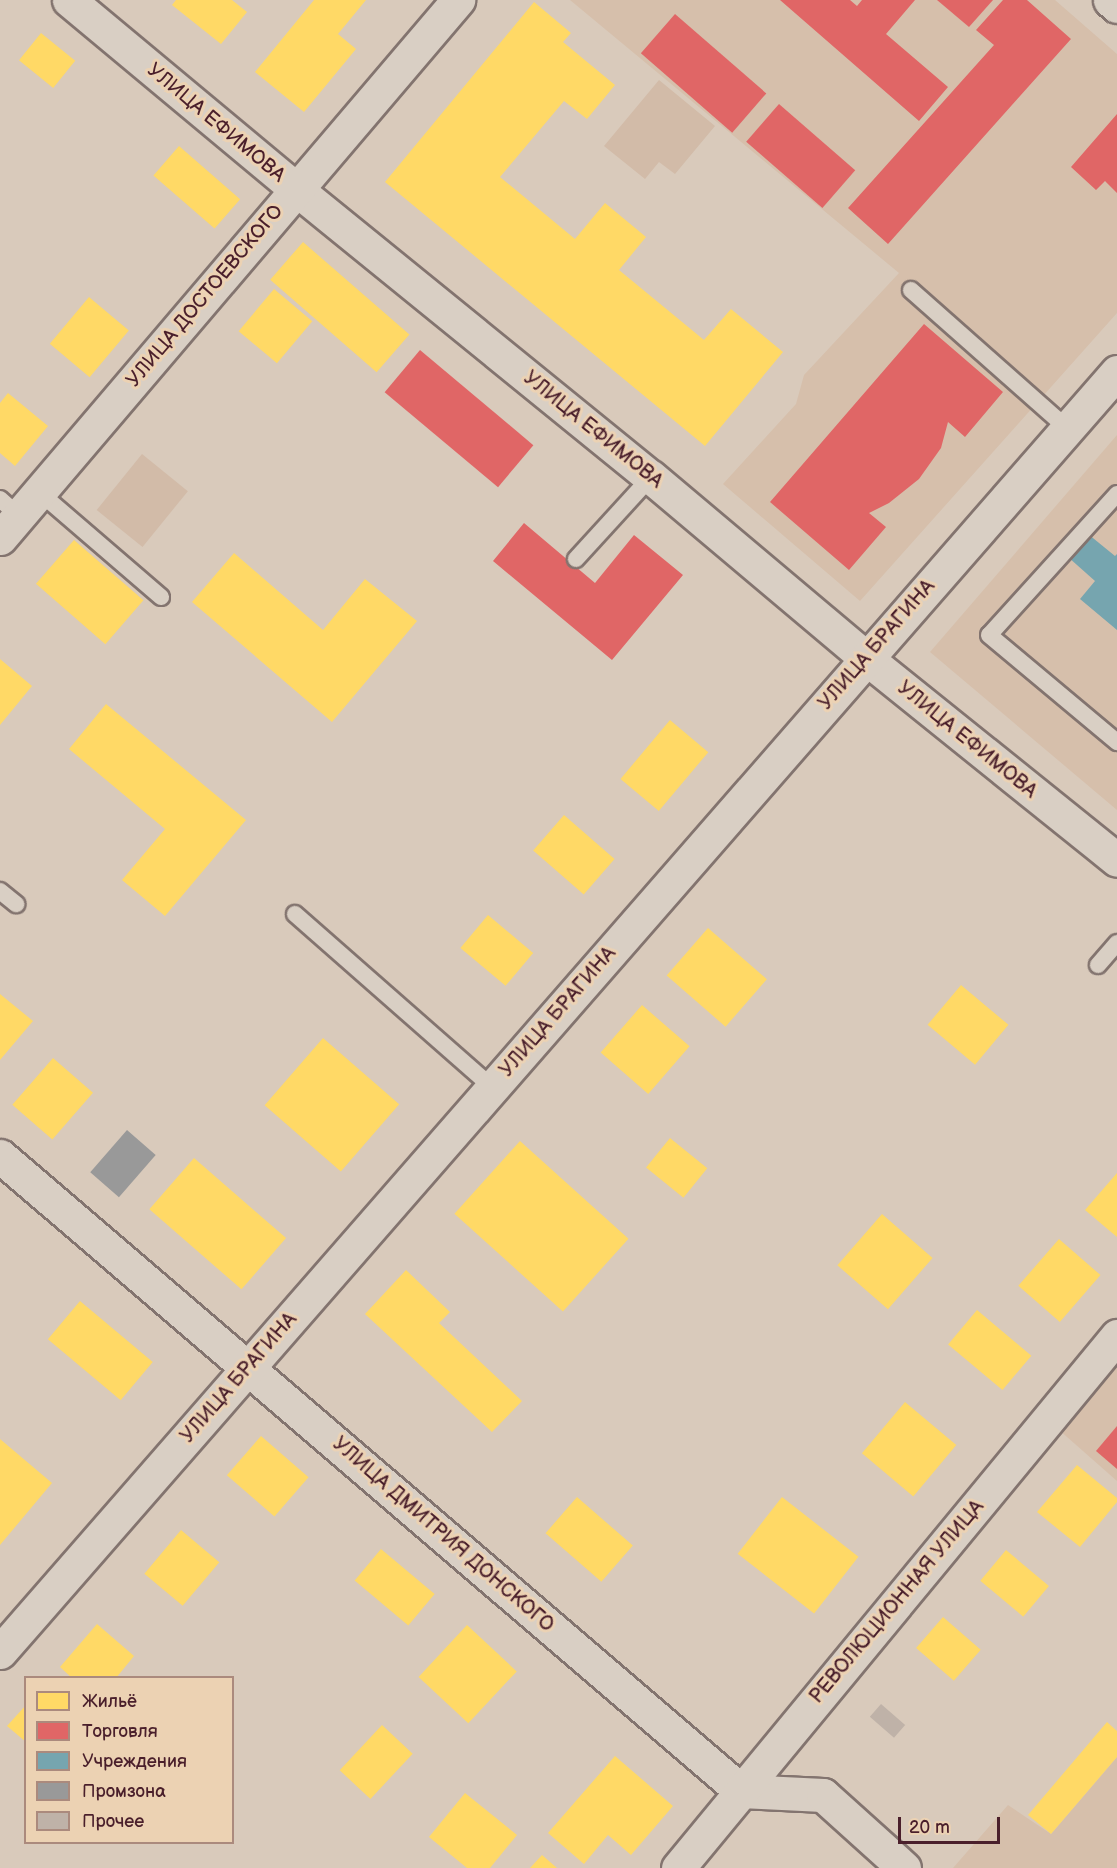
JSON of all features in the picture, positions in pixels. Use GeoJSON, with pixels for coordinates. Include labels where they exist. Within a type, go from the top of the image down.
{"type":"FeatureCollection","features":[{"type":"Feature","properties":{"kind":"street","name":"УЛИЦА ЕФИМОВА"},"geometry":{"type":"LineString","coordinates":[[69,0],[296,189],[651,477],[866,658],[1117,860]]}},
{"type":"Feature","properties":{"kind":"street","name":"УЛИЦА ДОСТОЕВСКОГО"},"geometry":{"type":"LineString","coordinates":[[14,511],[458,0]]}},
{"type":"Feature","properties":{"kind":"street"},"geometry":{"type":"LineString","coordinates":[[1110,0],[1117,6]]}},
{"type":"Feature","properties":{"kind":"street","name":"УЛИЦА БРАГИНА"},"geometry":{"type":"LineString","coordinates":[[0,1652],[1117,372]]}},
{"type":"Feature","properties":{"kind":"street","name":"УЛИЦА ДМИТРИЯ ДОНСКОГО"},"geometry":{"type":"LineString","coordinates":[[0,1156],[741,1791]]}},
{"type":"Feature","properties":{"kind":"street","name":"РЕВОЛЮЦИОННАЯ УЛИЦА"},"geometry":{"type":"LineString","coordinates":[[678,1868],[1117,1336]]}},
{"type":"Feature","properties":{"kind":"street"},"geometry":{"type":"LineString","coordinates":[[741,1791],[823,1796],[904,1868]]}},
{"type":"Feature","properties":{"kind":"lane"},"geometry":{"type":"LineString","coordinates":[[911,290],[1068,429]]}},
{"type":"Feature","properties":{"kind":"lane"},"geometry":{"type":"LineString","coordinates":[[576,559],[651,477]]}},
{"type":"Feature","properties":{"kind":"lane"},"geometry":{"type":"LineString","coordinates":[[1117,494],[989,635],[1117,742]]}},
{"type":"Feature","properties":{"kind":"lane"},"geometry":{"type":"LineString","coordinates":[[14,511],[161,597]]}},
{"type":"Feature","properties":{"kind":"lane"},"geometry":{"type":"LineString","coordinates":[[0,891],[16,904]]}},
{"type":"Feature","properties":{"kind":"lane"},"geometry":{"type":"LineString","coordinates":[[295,914],[492,1087]]}},
{"type":"Feature","properties":{"kind":"lane"},"geometry":{"type":"LineString","coordinates":[[1098,966],[1117,944]]}},
{"type":"Feature","properties":{"kind":"shaded area"},"geometry":{"type":"Polygon","coordinates":[[[570,0],[1055,0],[1117,54],[1117,313],[860,601],[723,484],[796,404],[804,375],[899,273],[570,0]]]}},
{"type":"Feature","properties":{"kind":"shaded area"},"geometry":{"type":"Polygon","coordinates":[[[659,80],[715,126],[675,174],[659,162],[645,179],[604,146],[659,80]]]}},
{"type":"Feature","properties":{"kind":"shaded area"},"geometry":{"type":"Polygon","coordinates":[[[1117,435],[1117,810],[930,652],[1117,435]]]}},
{"type":"Feature","properties":{"kind":"shaded area"},"geometry":{"type":"Polygon","coordinates":[[[142,454],[188,491],[143,547],[97,510],[142,454]]]}},
{"type":"Feature","properties":{"kind":"shaded area"},"geometry":{"type":"Polygon","coordinates":[[[1117,1358],[1117,1481],[1058,1429],[1117,1358]]]}},
{"type":"Feature","properties":{"kind":"shaded area"},"geometry":{"type":"Polygon","coordinates":[[[1117,1757],[1117,1868],[953,1868],[1008,1805],[1051,1834],[1117,1757]]]}},
{"type":"Feature","properties":{"kind":"building: Жильё"},"geometry":{"type":"Polygon","coordinates":[[[176,0],[232,0],[247,12],[221,44],[172,5],[176,0]]]}},
{"type":"Feature","properties":{"kind":"building: Жильё"},"geometry":{"type":"Polygon","coordinates":[[[314,0],[366,0],[338,34],[356,49],[304,112],[255,72],[314,0]]]}},
{"type":"Feature","properties":{"kind":"building: Жильё"},"geometry":{"type":"Polygon","coordinates":[[[534,2],[571,33],[563,42],[615,85],[587,119],[564,101],[500,177],[575,239],[605,203],[646,237],[619,270],[704,340],[731,309],[783,352],[705,446],[385,182],[534,2]]]}},
{"type":"Feature","properties":{"kind":"building: Жильё"},"geometry":{"type":"Polygon","coordinates":[[[41,33],[75,61],[53,88],[19,60],[41,33]]]}},
{"type":"Feature","properties":{"kind":"building: Жильё"},"geometry":{"type":"Polygon","coordinates":[[[179,146],[240,199],[215,229],[153,175],[179,146]]]}},
{"type":"Feature","properties":{"kind":"building: Жильё"},"geometry":{"type":"Polygon","coordinates":[[[303,242],[409,335],[377,372],[270,280],[303,242]]]}},
{"type":"Feature","properties":{"kind":"building: Жильё"},"geometry":{"type":"Polygon","coordinates":[[[274,289],[312,321],[277,363],[239,331],[274,289]]]}},
{"type":"Feature","properties":{"kind":"building: Жильё"},"geometry":{"type":"Polygon","coordinates":[[[89,297],[129,330],[90,377],[50,344],[89,297]]]}},
{"type":"Feature","properties":{"kind":"building: Жильё"},"geometry":{"type":"Polygon","coordinates":[[[8,393],[48,426],[15,466],[0,453],[0,403],[8,393]]]}},
{"type":"Feature","properties":{"kind":"building: Жильё"},"geometry":{"type":"Polygon","coordinates":[[[74,540],[143,600],[105,644],[36,584],[74,540]]]}},
{"type":"Feature","properties":{"kind":"building: Жильё"},"geometry":{"type":"Polygon","coordinates":[[[234,553],[323,630],[365,579],[417,621],[332,722],[192,602],[234,553]]]}},
{"type":"Feature","properties":{"kind":"building: Жильё"},"geometry":{"type":"Polygon","coordinates":[[[0,659],[32,686],[0,725],[0,659]]]}},
{"type":"Feature","properties":{"kind":"building: Жильё"},"geometry":{"type":"Polygon","coordinates":[[[106,704],[246,820],[165,916],[122,880],[165,829],[69,749],[106,704]]]}},
{"type":"Feature","properties":{"kind":"building: Жильё"},"geometry":{"type":"Polygon","coordinates":[[[670,720],[708,752],[659,811],[621,779],[670,720]]]}},
{"type":"Feature","properties":{"kind":"building: Жильё"},"geometry":{"type":"Polygon","coordinates":[[[564,815],[615,859],[584,894],[533,850],[564,815]]]}},
{"type":"Feature","properties":{"kind":"building: Жильё"},"geometry":{"type":"Polygon","coordinates":[[[488,915],[533,953],[506,986],[460,948],[488,915]]]}},
{"type":"Feature","properties":{"kind":"building: Жильё"},"geometry":{"type":"Polygon","coordinates":[[[708,928],[767,979],[726,1027],[667,976],[708,928]]]}},
{"type":"Feature","properties":{"kind":"building: Жильё"},"geometry":{"type":"Polygon","coordinates":[[[961,985],[1008,1025],[975,1065],[928,1025],[961,985]]]}},
{"type":"Feature","properties":{"kind":"building: Жильё"},"geometry":{"type":"Polygon","coordinates":[[[0,994],[33,1021],[0,1060],[0,994]]]}},
{"type":"Feature","properties":{"kind":"building: Жильё"},"geometry":{"type":"Polygon","coordinates":[[[642,1005],[690,1046],[648,1094],[601,1053],[642,1005]]]}},
{"type":"Feature","properties":{"kind":"building: Жильё"},"geometry":{"type":"Polygon","coordinates":[[[323,1038],[399,1104],[341,1171],[265,1105],[323,1038]]]}},
{"type":"Feature","properties":{"kind":"building: Жильё"},"geometry":{"type":"Polygon","coordinates":[[[53,1058],[93,1093],[52,1140],[12,1105],[53,1058]]]}},
{"type":"Feature","properties":{"kind":"building: Жильё"},"geometry":{"type":"Polygon","coordinates":[[[670,1138],[707,1168],[683,1198],[646,1168],[670,1138]]]}},
{"type":"Feature","properties":{"kind":"building: Жильё"},"geometry":{"type":"Polygon","coordinates":[[[520,1141],[628,1239],[563,1312],[454,1214],[520,1141]]]}},
{"type":"Feature","properties":{"kind":"building: Жильё"},"geometry":{"type":"Polygon","coordinates":[[[194,1158],[286,1238],[241,1289],[149,1209],[194,1158]]]}},
{"type":"Feature","properties":{"kind":"building: Жильё"},"geometry":{"type":"Polygon","coordinates":[[[1117,1173],[1117,1237],[1085,1210],[1117,1173]]]}},
{"type":"Feature","properties":{"kind":"building: Жильё"},"geometry":{"type":"Polygon","coordinates":[[[882,1214],[933,1258],[888,1309],[837,1265],[882,1214]]]}},
{"type":"Feature","properties":{"kind":"building: Жильё"},"geometry":{"type":"Polygon","coordinates":[[[1059,1239],[1101,1275],[1060,1322],[1018,1286],[1059,1239]]]}},
{"type":"Feature","properties":{"kind":"building: Жильё"},"geometry":{"type":"Polygon","coordinates":[[[406,1270],[450,1312],[439,1323],[522,1401],[492,1432],[365,1314],[406,1270]]]}},
{"type":"Feature","properties":{"kind":"building: Жильё"},"geometry":{"type":"Polygon","coordinates":[[[80,1301],[153,1362],[121,1400],[48,1339],[80,1301]]]}},
{"type":"Feature","properties":{"kind":"building: Жильё"},"geometry":{"type":"Polygon","coordinates":[[[977,1310],[1031,1356],[1002,1390],[948,1344],[977,1310]]]}},
{"type":"Feature","properties":{"kind":"building: Жильё"},"geometry":{"type":"Polygon","coordinates":[[[905,1402],[956,1445],[913,1496],[862,1453],[905,1402]]]}},
{"type":"Feature","properties":{"kind":"building: Жильё"},"geometry":{"type":"Polygon","coordinates":[[[261,1436],[309,1477],[274,1517],[227,1475],[261,1436]]]}},
{"type":"Feature","properties":{"kind":"building: Жильё"},"geometry":{"type":"Polygon","coordinates":[[[0,1439],[52,1483],[0,1545],[0,1439]]]}},
{"type":"Feature","properties":{"kind":"building: Жильё"},"geometry":{"type":"Polygon","coordinates":[[[1077,1465],[1117,1498],[1117,1502],[1080,1547],[1037,1512],[1077,1465]]]}},
{"type":"Feature","properties":{"kind":"building: Жильё"},"geometry":{"type":"Polygon","coordinates":[[[577,1497],[633,1546],[601,1582],[546,1533],[577,1497]]]}},
{"type":"Feature","properties":{"kind":"building: Жильё"},"geometry":{"type":"Polygon","coordinates":[[[782,1497],[858,1557],[814,1613],[738,1554],[782,1497]]]}},
{"type":"Feature","properties":{"kind":"building: Жильё"},"geometry":{"type":"Polygon","coordinates":[[[181,1530],[219,1562],[183,1606],[144,1574],[181,1530]]]}},
{"type":"Feature","properties":{"kind":"building: Жильё"},"geometry":{"type":"Polygon","coordinates":[[[381,1549],[435,1594],[408,1625],[355,1580],[381,1549]]]}},
{"type":"Feature","properties":{"kind":"building: Жильё"},"geometry":{"type":"Polygon","coordinates":[[[1006,1550],[1049,1586],[1023,1617],[980,1581],[1006,1550]]]}},
{"type":"Feature","properties":{"kind":"building: Жильё"},"geometry":{"type":"Polygon","coordinates":[[[943,1617],[981,1650],[954,1681],[916,1648],[943,1617]]]}},
{"type":"Feature","properties":{"kind":"building: Жильё"},"geometry":{"type":"Polygon","coordinates":[[[97,1624],[134,1656],[118,1676],[70,1676],[60,1667],[97,1624]]]}},
{"type":"Feature","properties":{"kind":"building: Жильё"},"geometry":{"type":"Polygon","coordinates":[[[467,1625],[517,1671],[468,1723],[419,1677],[467,1625]]]}},
{"type":"Feature","properties":{"kind":"building: Жильё"},"geometry":{"type":"Polygon","coordinates":[[[24,1707],[24,1740],[7,1726],[24,1707]]]}},
{"type":"Feature","properties":{"kind":"building: Жильё"},"geometry":{"type":"Polygon","coordinates":[[[1107,1722],[1117,1731],[1117,1757],[1051,1834],[1028,1815],[1107,1722]]]}},
{"type":"Feature","properties":{"kind":"building: Жильё"},"geometry":{"type":"Polygon","coordinates":[[[382,1725],[413,1754],[370,1799],[340,1770],[382,1725]]]}},
{"type":"Feature","properties":{"kind":"building: Жильё"},"geometry":{"type":"Polygon","coordinates":[[[615,1756],[673,1806],[631,1855],[608,1835],[584,1864],[548,1833],[615,1756]]]}},
{"type":"Feature","properties":{"kind":"building: Жильё"},"geometry":{"type":"Polygon","coordinates":[[[465,1793],[517,1835],[490,1868],[467,1868],[429,1837],[465,1793]]]}},
{"type":"Feature","properties":{"kind":"building: Жильё"},"geometry":{"type":"Polygon","coordinates":[[[542,1855],[557,1868],[530,1868],[542,1855]]]}},
{"type":"Feature","properties":{"kind":"building: Торговля"},"geometry":{"type":"Polygon","coordinates":[[[780,0],[850,0],[857,6],[862,0],[915,0],[886,34],[948,87],[919,121],[780,0]]]}},
{"type":"Feature","properties":{"kind":"building: Торговля"},"geometry":{"type":"Polygon","coordinates":[[[937,0],[993,0],[969,27],[937,0]]]}},
{"type":"Feature","properties":{"kind":"building: Торговля"},"geometry":{"type":"Polygon","coordinates":[[[1003,0],[1027,0],[1071,39],[888,244],[848,208],[994,45],[976,30],[1003,0]]]}},
{"type":"Feature","properties":{"kind":"building: Торговля"},"geometry":{"type":"Polygon","coordinates":[[[675,14],[766,93],[732,133],[641,53],[675,14]]]}},
{"type":"Feature","properties":{"kind":"building: Торговля"},"geometry":{"type":"Polygon","coordinates":[[[779,104],[855,170],[822,208],[746,142],[779,104]]]}},
{"type":"Feature","properties":{"kind":"building: Торговля"},"geometry":{"type":"Polygon","coordinates":[[[1117,114],[1117,193],[1105,181],[1096,190],[1071,167],[1117,114]]]}},
{"type":"Feature","properties":{"kind":"building: Торговля"},"geometry":{"type":"Polygon","coordinates":[[[924,324],[1003,392],[965,437],[948,422],[941,448],[919,479],[889,503],[869,513],[886,527],[849,570],[770,502],[924,324]]]}},
{"type":"Feature","properties":{"kind":"building: Торговля"},"geometry":{"type":"Polygon","coordinates":[[[420,350],[533,445],[498,487],[385,392],[420,350]]]}},
{"type":"Feature","properties":{"kind":"building: Торговля"},"geometry":{"type":"Polygon","coordinates":[[[524,523],[595,583],[634,535],[683,575],[612,660],[493,561],[524,523]]]}},
{"type":"Feature","properties":{"kind":"building: Торговля"},"geometry":{"type":"Polygon","coordinates":[[[1117,1426],[1117,1469],[1096,1451],[1117,1426]]]}},
{"type":"Feature","properties":{"kind":"building: Учреждения"},"geometry":{"type":"Polygon","coordinates":[[[1088,534],[1115,556],[1117,554],[1117,630],[1080,599],[1095,581],[1068,557],[1088,534]]]}},
{"type":"Feature","properties":{"kind":"building: Промзона"},"geometry":{"type":"Polygon","coordinates":[[[127,1130],[156,1155],[119,1197],[90,1172],[127,1130]]]}},
{"type":"Feature","properties":{"kind":"building: Прочее"},"geometry":{"type":"Polygon","coordinates":[[[881,1704],[905,1725],[894,1738],[870,1717],[881,1704]]]}}]}
